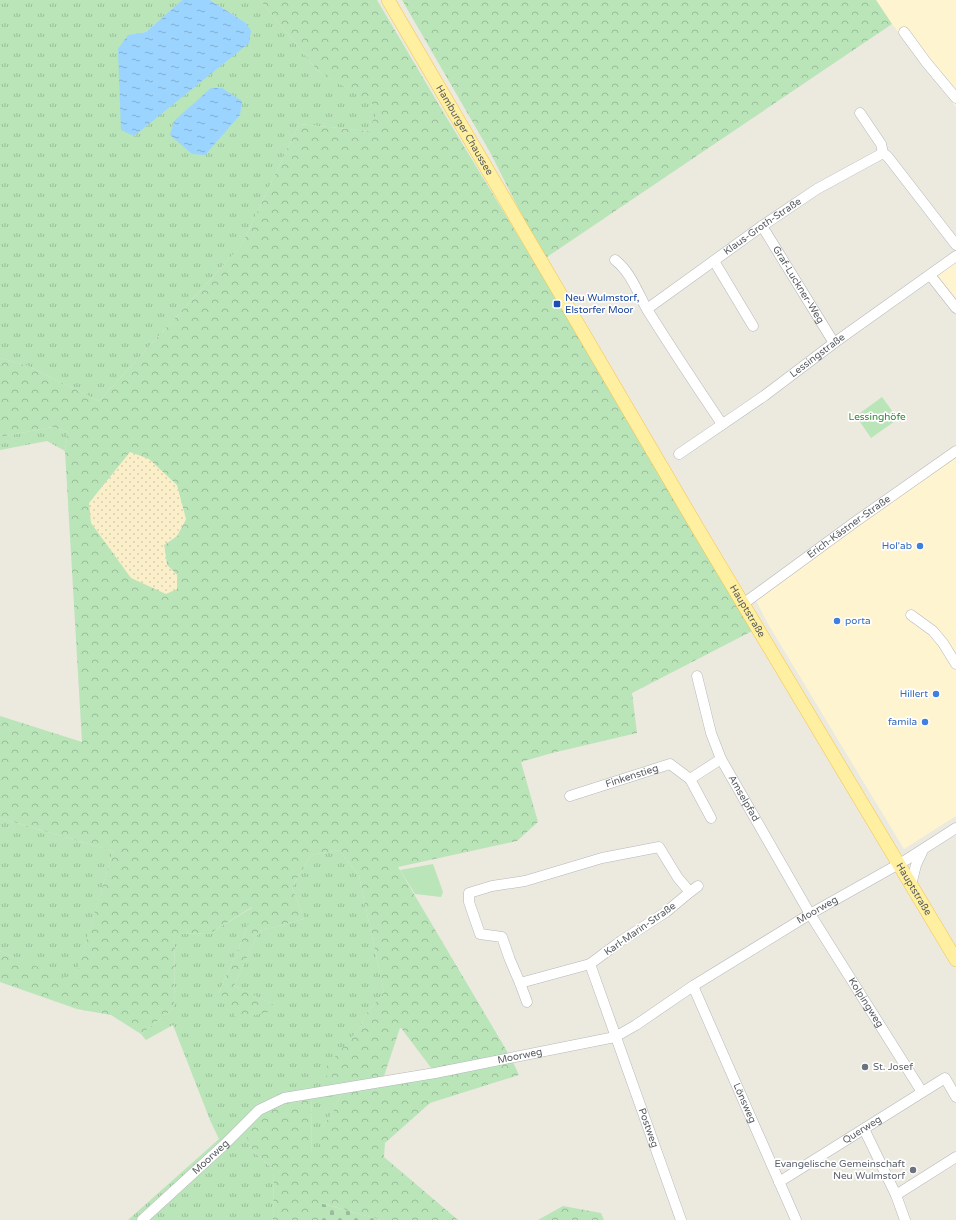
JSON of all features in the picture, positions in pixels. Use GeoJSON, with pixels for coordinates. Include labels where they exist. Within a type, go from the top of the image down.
{"type":"FeatureCollection","features":[{"type":"Feature","properties":{"kind":"main road","name":"Hamburger Chaussee"},"geometry":{"type":"LineString","coordinates":[[388,0],[540,260]]}},
{"type":"Feature","properties":{"kind":"main road","name":"Hauptstraße"},"geometry":{"type":"LineString","coordinates":[[540,260],[743,604],[956,960]]}},
{"type":"Feature","properties":{"kind":"street"},"geometry":{"type":"LineString","coordinates":[[904,32],[926,62],[956,98]]}},
{"type":"Feature","properties":{"kind":"street"},"geometry":{"type":"LineString","coordinates":[[860,113],[881,144],[883,153],[888,157],[956,245]]}},
{"type":"Feature","properties":{"kind":"street","name":"Klaus-Groth-Straße"},"geometry":{"type":"LineString","coordinates":[[647,309],[762,226],[817,189],[883,153]]}},
{"type":"Feature","properties":{"kind":"street","name":"Graf-Luckner-Weg"},"geometry":{"type":"LineString","coordinates":[[762,226],[834,343]]}},
{"type":"Feature","properties":{"kind":"street","name":"Lessingstraße"},"geometry":{"type":"LineString","coordinates":[[679,454],[764,396],[834,343],[956,256]]}},
{"type":"Feature","properties":{"kind":"street"},"geometry":{"type":"LineString","coordinates":[[615,260],[623,266],[647,309],[684,368],[722,424]]}},
{"type":"Feature","properties":{"kind":"street"},"geometry":{"type":"LineString","coordinates":[[714,261],[753,326]]}},
{"type":"Feature","properties":{"kind":"street"},"geometry":{"type":"LineString","coordinates":[[930,275],[956,308]]}},
{"type":"Feature","properties":{"kind":"street","name":"Erich-Kästner-Straße"},"geometry":{"type":"LineString","coordinates":[[743,604],[853,523],[956,451]]}},
{"type":"Feature","properties":{"kind":"street"},"geometry":{"type":"LineString","coordinates":[[911,615],[933,631],[943,643],[956,664]]}},
{"type":"Feature","properties":{"kind":"street","name":"Amselpfad"},"geometry":{"type":"LineString","coordinates":[[697,676],[710,733],[721,759],[810,914]]}},
{"type":"Feature","properties":{"kind":"street"},"geometry":{"type":"LineString","coordinates":[[690,779],[721,759]]}},
{"type":"Feature","properties":{"kind":"street","name":"Finkenstieg"},"geometry":{"type":"LineString","coordinates":[[570,796],[670,764],[690,779],[711,818]]}},
{"type":"Feature","properties":{"kind":"street","name":"Moorweg"},"geometry":{"type":"LineString","coordinates":[[142,1220],[224,1145],[259,1110],[284,1098],[435,1073],[615,1037],[636,1025],[693,986],[810,914],[924,849],[956,828]]}},
{"type":"Feature","properties":{"kind":"street","name":"Karl-Marin-Straße"},"geometry":{"type":"LineString","coordinates":[[520,983],[502,937],[480,934],[469,902],[469,893],[492,886],[525,881],[602,858],[659,847],[678,878],[694,889],[666,912],[621,941],[590,964]]}},
{"type":"Feature","properties":{"kind":"street"},"geometry":{"type":"LineString","coordinates":[[911,885],[916,865],[924,849]]}},
{"type":"Feature","properties":{"kind":"street","name":"Kolpingweg"},"geometry":{"type":"LineString","coordinates":[[810,914],[922,1092]]}},
{"type":"Feature","properties":{"kind":"street"},"geometry":{"type":"LineString","coordinates":[[527,1002],[520,983],[590,964]]}},
{"type":"Feature","properties":{"kind":"street","name":"Postweg"},"geometry":{"type":"LineString","coordinates":[[590,964],[680,1220]]}},
{"type":"Feature","properties":{"kind":"street","name":"Lönsweg"},"geometry":{"type":"LineString","coordinates":[[693,986],[796,1220]]}},
{"type":"Feature","properties":{"kind":"street","name":"Querweg"},"geometry":{"type":"LineString","coordinates":[[779,1182],[945,1078],[956,1097]]}},
{"type":"Feature","properties":{"kind":"street"},"geometry":{"type":"LineString","coordinates":[[864,1129],[896,1195],[905,1220]]}},
{"type":"Feature","properties":{"kind":"street"},"geometry":{"type":"LineString","coordinates":[[896,1195],[956,1157]]}},
{"type":"Feature","properties":{"kind":"shaded area"},"geometry":{"type":"Polygon","coordinates":[[[876,0],[956,0],[956,107],[892,24],[876,0]]]}},
{"type":"Feature","properties":{"kind":"shaded area"},"geometry":{"type":"Polygon","coordinates":[[[956,255],[956,311],[928,274],[956,255]]]}},
{"type":"Feature","properties":{"kind":"shaded area"},"geometry":{"type":"Polygon","coordinates":[[[956,445],[956,816],[904,849],[768,624],[752,593],[956,445]]]}},
{"type":"Feature","properties":{"kind":"green space"},"geometry":{"type":"Polygon","coordinates":[[[0,0],[182,0],[146,32],[128,35],[246,23],[210,0],[260,0],[317,70],[380,108],[368,131],[299,124],[241,246],[99,401],[28,366],[0,358],[0,0]]]}},
{"type":"Feature","properties":{"kind":"green space"},"geometry":{"type":"Polygon","coordinates":[[[260,0],[377,0],[756,629],[632,693],[637,733],[552,753],[521,762],[538,822],[517,841],[398,867],[511,1058],[519,1075],[430,1103],[385,1143],[384,1157],[458,1220],[381,1220],[321,1203],[322,1220],[273,1220],[274,1170],[253,1151],[242,1127],[259,1110],[312,1093],[311,1157],[320,1157],[321,1129],[333,1112],[343,1089],[322,1072],[362,1025],[363,1018],[384,992],[359,876],[339,850],[311,855],[292,887],[304,919],[259,931],[234,986],[283,1009],[237,1019],[219,992],[246,931],[252,907],[209,934],[175,933],[174,1008],[141,1034],[111,1015],[77,1009],[0,982],[0,951],[74,982],[113,851],[0,818],[0,716],[82,742],[65,451],[68,432],[52,427],[0,437],[0,358],[28,366],[99,401],[241,246],[299,124],[368,131],[379,108],[317,70],[260,0]],[[186,519],[131,578],[177,575],[167,565],[164,545],[177,536],[186,519]],[[401,1028],[382,1082],[435,1073],[401,1028]]]}},
{"type":"Feature","properties":{"kind":"green space"},"geometry":{"type":"Polygon","coordinates":[[[402,0],[876,0],[892,24],[544,259],[490,152],[402,0]]]}},
{"type":"Feature","properties":{"kind":"green space","name":"Lessinghöfe"},"geometry":{"type":"Polygon","coordinates":[[[882,397],[898,419],[871,438],[856,416],[882,397]]]}},
{"type":"Feature","properties":{"kind":"green space"},"geometry":{"type":"Polygon","coordinates":[[[52,427],[68,432],[65,451],[47,441],[0,450],[0,437],[52,427]]]}},
{"type":"Feature","properties":{"kind":"green space"},"geometry":{"type":"Polygon","coordinates":[[[0,818],[113,851],[74,983],[0,951],[0,818]]]}},
{"type":"Feature","properties":{"kind":"green space"},"geometry":{"type":"Polygon","coordinates":[[[339,850],[359,876],[384,992],[363,1018],[362,1025],[323,1072],[343,1089],[333,1112],[321,1129],[321,1157],[311,1158],[312,1093],[253,1151],[274,1170],[273,1220],[128,1220],[219,1139],[210,1120],[173,1025],[146,1040],[141,1034],[174,1008],[175,933],[209,934],[253,907],[246,931],[219,992],[282,1009],[234,986],[259,931],[304,919],[292,887],[311,855],[339,850]]]}},
{"type":"Feature","properties":{"kind":"green space"},"geometry":{"type":"Polygon","coordinates":[[[433,864],[443,892],[441,897],[415,894],[400,870],[433,864]]]}},
{"type":"Feature","properties":{"kind":"green space"},"geometry":{"type":"Polygon","coordinates":[[[320,1203],[381,1220],[322,1220],[320,1203]]]}},
{"type":"Feature","properties":{"kind":"green space"},"geometry":{"type":"Polygon","coordinates":[[[563,1206],[601,1213],[604,1220],[538,1220],[563,1206]]]}},
{"type":"Feature","properties":{"kind":"sand"},"geometry":{"type":"Polygon","coordinates":[[[130,452],[149,459],[177,485],[186,519],[177,536],[164,545],[167,565],[177,575],[177,589],[166,594],[131,578],[91,523],[89,503],[130,452]]]}},
{"type":"Feature","properties":{"kind":"water"},"geometry":{"type":"Polygon","coordinates":[[[182,0],[210,0],[246,23],[251,31],[249,43],[134,136],[121,130],[118,49],[128,35],[146,32],[182,0]]]}},
{"type":"Feature","properties":{"kind":"water"},"geometry":{"type":"Polygon","coordinates":[[[211,88],[222,88],[242,101],[240,115],[205,155],[192,154],[170,135],[174,121],[211,88]]]}},
{"type":"Feature","properties":{"kind":"place","name":"Neu Wulmstorf, Elstorfer Moor"},"geometry":{"type":"Point","coordinates":[557,304]}},
{"type":"Feature","properties":{"kind":"place","name":"Hol'ab"},"geometry":{"type":"Point","coordinates":[920,546]}},
{"type":"Feature","properties":{"kind":"place","name":"porta"},"geometry":{"type":"Point","coordinates":[837,621]}},
{"type":"Feature","properties":{"kind":"place","name":"Hillert"},"geometry":{"type":"Point","coordinates":[936,694]}},
{"type":"Feature","properties":{"kind":"place","name":"famila"},"geometry":{"type":"Point","coordinates":[925,722]}},
{"type":"Feature","properties":{"kind":"place","name":"St. Josef"},"geometry":{"type":"Point","coordinates":[865,1067]}},
{"type":"Feature","properties":{"kind":"place","name":"Evangelische Gemeinschaft Neu Wulmstorf"},"geometry":{"type":"Point","coordinates":[913,1170]}}]}
